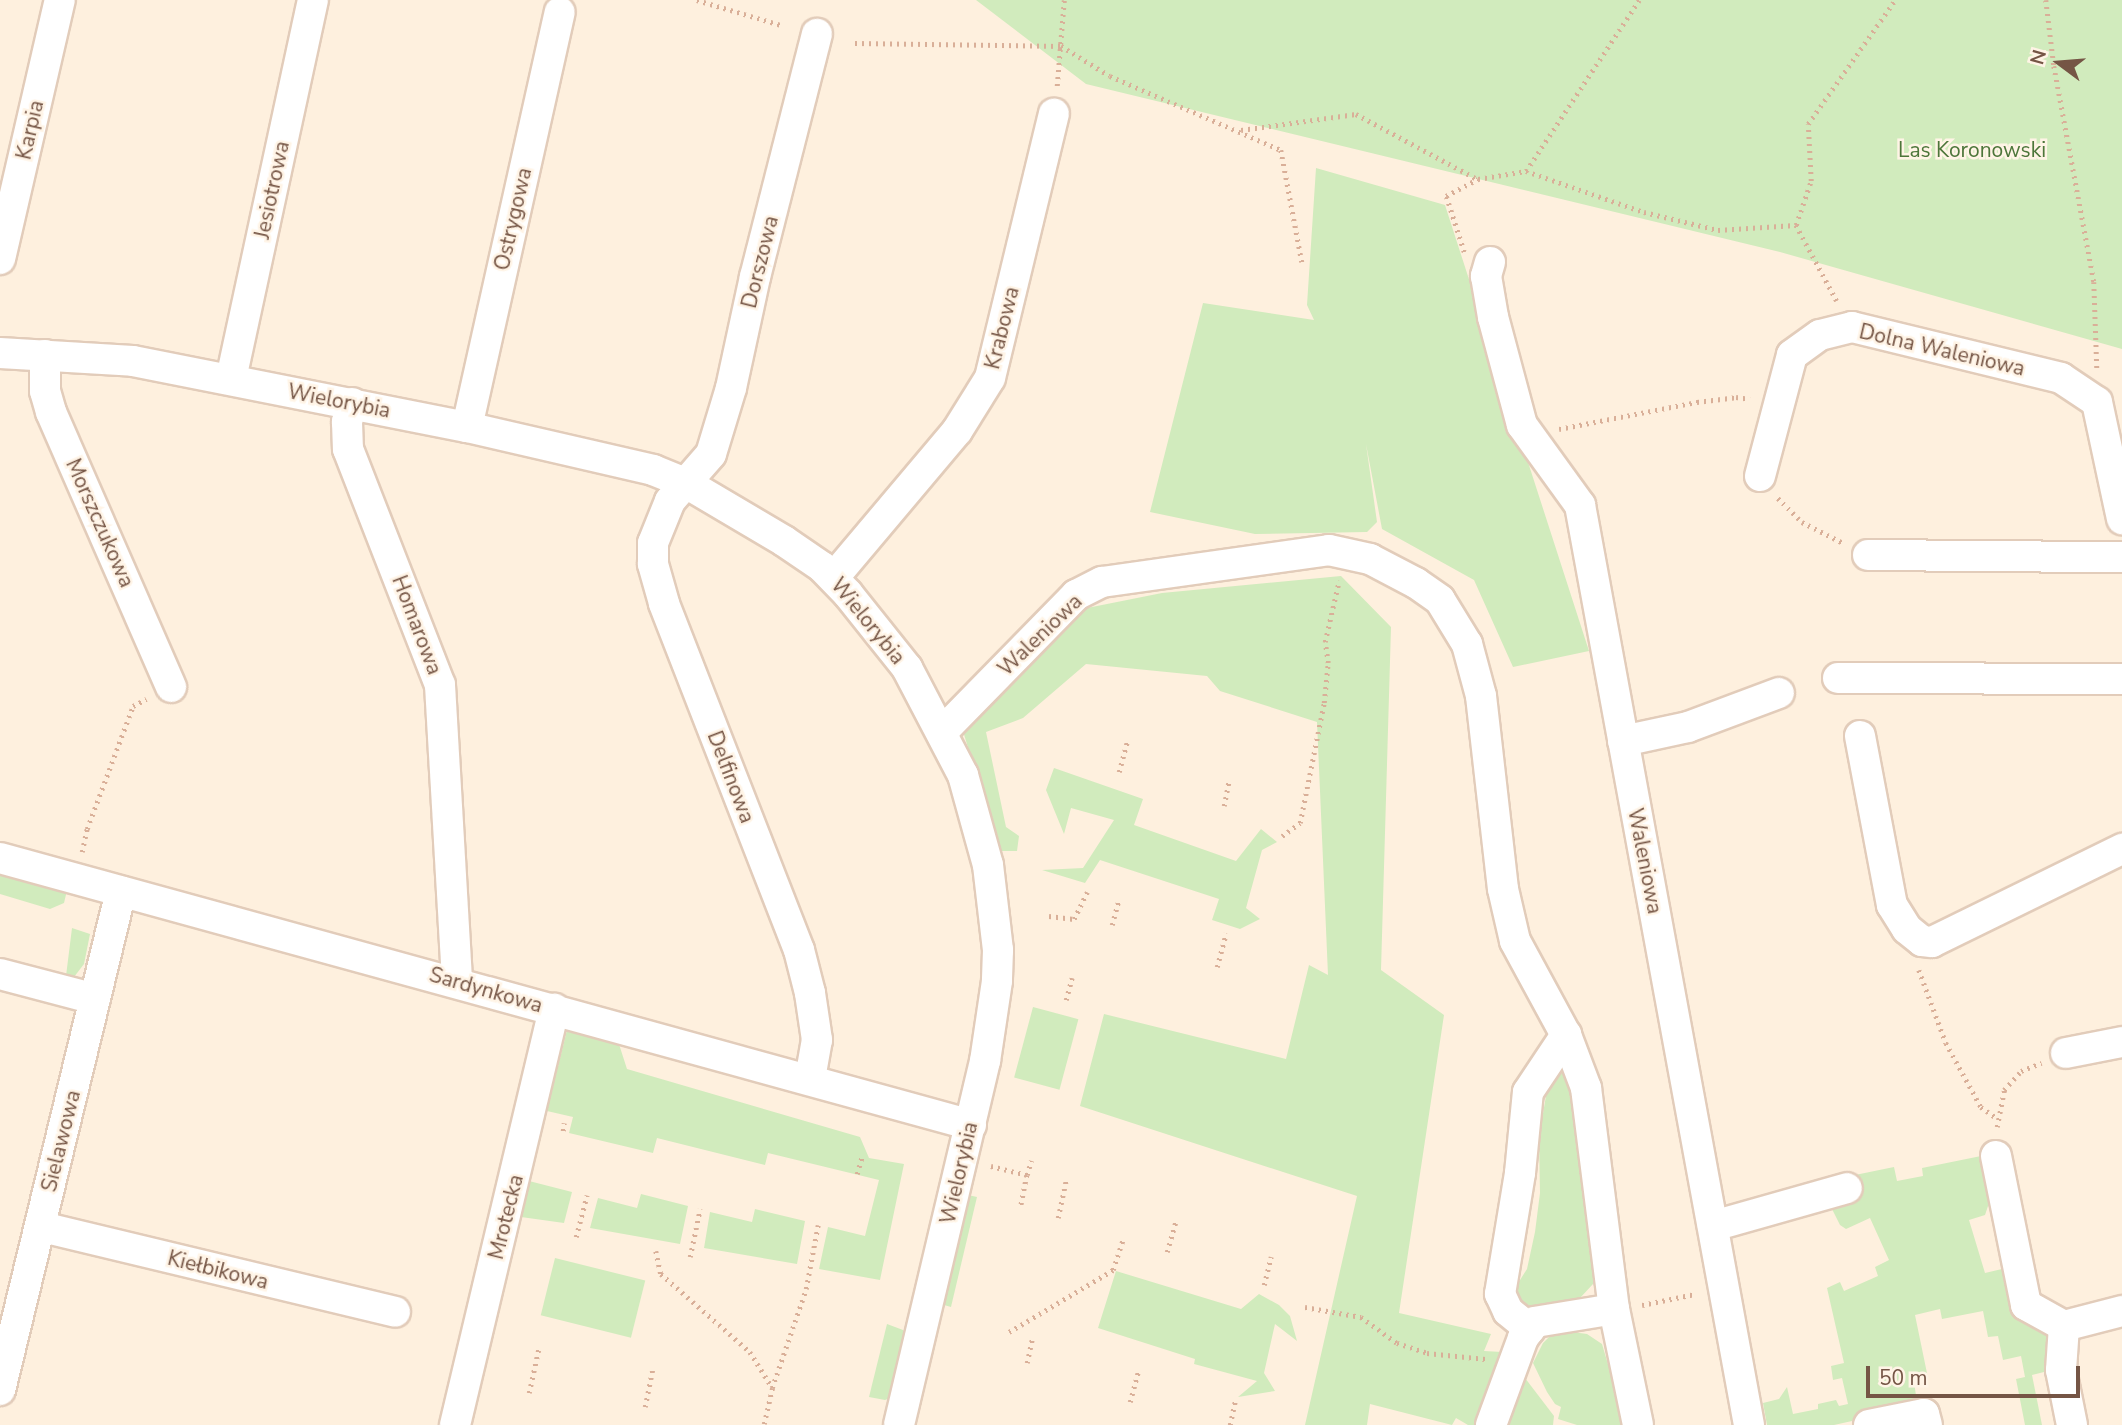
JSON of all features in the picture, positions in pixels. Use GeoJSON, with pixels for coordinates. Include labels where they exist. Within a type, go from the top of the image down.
{"type":"FeatureCollection","features":[{"type":"Feature","properties":{"kind":"street","name":"Karpia"},"geometry":{"type":"LineString","coordinates":[[0,259],[60,0]]}},
{"type":"Feature","properties":{"kind":"street","name":"Jesiotrowa"},"geometry":{"type":"LineString","coordinates":[[231,379],[313,0]]}},
{"type":"Feature","properties":{"kind":"street","name":"Ostrygowa"},"geometry":{"type":"LineString","coordinates":[[467,427],[560,12]]}},
{"type":"Feature","properties":{"kind":"street","name":"Dorszowa"},"geometry":{"type":"LineString","coordinates":[[686,482],[711,454],[731,388],[755,277],[817,34]]}},
{"type":"Feature","properties":{"kind":"street","name":"Krabowa"},"geometry":{"type":"LineString","coordinates":[[834,578],[957,431],[990,378],[1054,114]]}},
{"type":"Feature","properties":{"kind":"street","name":"Waleniowa"},"geometry":{"type":"LineString","coordinates":[[1490,262],[1486,276],[1493,317],[1522,425],[1580,505],[1749,1425]]}},
{"type":"Feature","properties":{"kind":"street","name":"Dolna Waleniowa"},"geometry":{"type":"LineString","coordinates":[[1760,476],[1792,355],[1821,335],[1852,327],[2061,378],[2097,401]]}},
{"type":"Feature","properties":{"kind":"street","name":"Wielorybia"},"geometry":{"type":"LineString","coordinates":[[0,353],[134,361],[467,427],[653,470],[686,482],[784,541],[834,578],[907,668],[963,775],[988,865],[995,913],[997,981],[985,1061],[899,1425]]}},
{"type":"Feature","properties":{"kind":"street","name":"Morszczukowa"},"geometry":{"type":"LineString","coordinates":[[45,355],[45,391],[51,412],[171,687]]}},
{"type":"Feature","properties":{"kind":"street"},"geometry":{"type":"LineString","coordinates":[[2097,401],[2122,519]]}},
{"type":"Feature","properties":{"kind":"street","name":"Homarowa"},"geometry":{"type":"LineString","coordinates":[[352,403],[347,422],[348,449],[440,685],[457,981]]}},
{"type":"Feature","properties":{"kind":"street","name":"Delfinowa"},"geometry":{"type":"LineString","coordinates":[[686,482],[670,501],[660,523],[653,543],[653,564],[664,603],[799,950],[810,993],[817,1040],[810,1079]]}},
{"type":"Feature","properties":{"kind":"street","name":"Waleniowa"},"geometry":{"type":"LineString","coordinates":[[942,732],[1076,595],[1102,582],[1329,550],[1370,559],[1416,583],[1440,600],[1467,644],[1481,696],[1508,917],[1515,941],[1566,1035],[1586,1088],[1614,1309],[1638,1425]]}},
{"type":"Feature","properties":{"kind":"street"},"geometry":{"type":"LineString","coordinates":[[1868,555],[2122,557]]}},
{"type":"Feature","properties":{"kind":"street"},"geometry":{"type":"LineString","coordinates":[[1838,678],[2122,679]]}},
{"type":"Feature","properties":{"kind":"street"},"geometry":{"type":"LineString","coordinates":[[1623,741],[1688,727],[1779,693]]}},
{"type":"Feature","properties":{"kind":"street"},"geometry":{"type":"LineString","coordinates":[[1860,736],[1892,905],[1913,936],[1932,942],[2122,849]]}},
{"type":"Feature","properties":{"kind":"street","name":"Sardynkowa"},"geometry":{"type":"LineString","coordinates":[[0,858],[457,981],[971,1125]]}},
{"type":"Feature","properties":{"kind":"street","name":"Sielawowa"},"geometry":{"type":"LineString","coordinates":[[0,1390],[121,891]]}},
{"type":"Feature","properties":{"kind":"street"},"geometry":{"type":"LineString","coordinates":[[0,974],[95,999]]}},
{"type":"Feature","properties":{"kind":"street","name":"Mrotecka"},"geometry":{"type":"LineString","coordinates":[[455,1425],[554,1009]]}},
{"type":"Feature","properties":{"kind":"street"},"geometry":{"type":"LineString","coordinates":[[1530,1329],[1508,1311],[1500,1294],[1520,1173],[1528,1092],[1566,1035]]}},
{"type":"Feature","properties":{"kind":"street"},"geometry":{"type":"LineString","coordinates":[[2066,1053],[2122,1042]]}},
{"type":"Feature","properties":{"kind":"street"},"geometry":{"type":"LineString","coordinates":[[1996,1156],[2026,1304],[2064,1326],[2122,1311]]}},
{"type":"Feature","properties":{"kind":"street"},"geometry":{"type":"LineString","coordinates":[[1713,1226],[1847,1188]]}},
{"type":"Feature","properties":{"kind":"street","name":"Kiełbikowa"},"geometry":{"type":"LineString","coordinates":[[41,1227],[395,1312]]}},
{"type":"Feature","properties":{"kind":"street"},"geometry":{"type":"LineString","coordinates":[[1491,1425],[1516,1359],[1535,1322],[1614,1309]]}},
{"type":"Feature","properties":{"kind":"street"},"geometry":{"type":"LineString","coordinates":[[2064,1326],[2061,1370],[2072,1425]]}},
{"type":"Feature","properties":{"kind":"street"},"geometry":{"type":"LineString","coordinates":[[1869,1425],[1924,1414],[1927,1425]]}},
{"type":"Feature","properties":{"kind":"path"},"geometry":{"type":"LineString","coordinates":[[697,0],[781,25]]}},
{"type":"Feature","properties":{"kind":"path"},"geometry":{"type":"LineString","coordinates":[[1054,114],[1064,0]]}},
{"type":"Feature","properties":{"kind":"path"},"geometry":{"type":"LineString","coordinates":[[1526,171],[1639,0]]}},
{"type":"Feature","properties":{"kind":"path"},"geometry":{"type":"LineString","coordinates":[[1852,327],[1796,226],[1811,181],[1808,124],[1895,0]]}},
{"type":"Feature","properties":{"kind":"path"},"geometry":{"type":"LineString","coordinates":[[2046,0],[2054,66],[2094,282],[2097,401]]}},
{"type":"Feature","properties":{"kind":"path"},"geometry":{"type":"LineString","coordinates":[[855,43],[1061,46],[1110,76],[1281,150],[1301,261]]}},
{"type":"Feature","properties":{"kind":"path"},"geometry":{"type":"LineString","coordinates":[[1240,131],[1356,114],[1478,179],[1526,171],[1644,212],[1718,230],[1796,226]]}},
{"type":"Feature","properties":{"kind":"path"},"geometry":{"type":"LineString","coordinates":[[1529,435],[1697,402],[1736,397],[1756,400]]}},
{"type":"Feature","properties":{"kind":"path"},"geometry":{"type":"LineString","coordinates":[[1760,476],[1802,522],[1868,555]]}},
{"type":"Feature","properties":{"kind":"path"},"geometry":{"type":"LineString","coordinates":[[1282,836],[1300,823],[1324,703],[1328,663],[1325,642],[1347,555]]}},
{"type":"Feature","properties":{"kind":"path"},"geometry":{"type":"LineString","coordinates":[[77,880],[87,829],[133,706],[171,687]]}},
{"type":"Feature","properties":{"kind":"path"},"geometry":{"type":"LineString","coordinates":[[1119,772],[1127,742]]}},
{"type":"Feature","properties":{"kind":"path"},"geometry":{"type":"LineString","coordinates":[[1224,806],[1229,781]]}},
{"type":"Feature","properties":{"kind":"path"},"geometry":{"type":"LineString","coordinates":[[1049,916],[1074,919],[1087,892]]}},
{"type":"Feature","properties":{"kind":"path"},"geometry":{"type":"LineString","coordinates":[[1112,925],[1118,902]]}},
{"type":"Feature","properties":{"kind":"path"},"geometry":{"type":"LineString","coordinates":[[1217,967],[1226,933]]}},
{"type":"Feature","properties":{"kind":"path"},"geometry":{"type":"LineString","coordinates":[[1913,936],[1916,964],[1946,1043],[1981,1107],[1997,1118]]}},
{"type":"Feature","properties":{"kind":"path"},"geometry":{"type":"LineString","coordinates":[[1066,1000],[1072,978]]}},
{"type":"Feature","properties":{"kind":"path"},"geometry":{"type":"LineString","coordinates":[[1996,1156],[1997,1118],[2004,1090],[2021,1071],[2066,1053]]}},
{"type":"Feature","properties":{"kind":"path"},"geometry":{"type":"LineString","coordinates":[[563,1131],[564,1124]]}},
{"type":"Feature","properties":{"kind":"path"},"geometry":{"type":"LineString","coordinates":[[857,1174],[862,1156]]}},
{"type":"Feature","properties":{"kind":"path"},"geometry":{"type":"LineString","coordinates":[[1021,1205],[1031,1161]]}},
{"type":"Feature","properties":{"kind":"path"},"geometry":{"type":"LineString","coordinates":[[992,1166],[1027,1175]]}},
{"type":"Feature","properties":{"kind":"path"},"geometry":{"type":"LineString","coordinates":[[1058,1218],[1066,1180]]}},
{"type":"Feature","properties":{"kind":"path"},"geometry":{"type":"LineString","coordinates":[[576,1237],[587,1195]]}},
{"type":"Feature","properties":{"kind":"path"},"geometry":{"type":"LineString","coordinates":[[690,1257],[700,1209]]}},
{"type":"Feature","properties":{"kind":"path"},"geometry":{"type":"LineString","coordinates":[[1167,1252],[1176,1221]]}},
{"type":"Feature","properties":{"kind":"path"},"geometry":{"type":"LineString","coordinates":[[764,1424],[772,1388],[806,1289],[818,1225]]}},
{"type":"Feature","properties":{"kind":"path"},"geometry":{"type":"LineString","coordinates":[[1009,1332],[1113,1270],[1123,1239]]}},
{"type":"Feature","properties":{"kind":"path"},"geometry":{"type":"LineString","coordinates":[[656,1251],[661,1274],[750,1352],[772,1388]]}},
{"type":"Feature","properties":{"kind":"path"},"geometry":{"type":"LineString","coordinates":[[1264,1285],[1271,1257]]}},
{"type":"Feature","properties":{"kind":"path"},"geometry":{"type":"LineString","coordinates":[[1614,1309],[1704,1292],[1722,1277]]}},
{"type":"Feature","properties":{"kind":"path"},"geometry":{"type":"LineString","coordinates":[[1305,1307],[1361,1317],[1397,1343],[1427,1353],[1474,1359],[1516,1359]]}},
{"type":"Feature","properties":{"kind":"path"},"geometry":{"type":"LineString","coordinates":[[1027,1363],[1032,1339]]}},
{"type":"Feature","properties":{"kind":"path"},"geometry":{"type":"LineString","coordinates":[[529,1393],[539,1347]]}},
{"type":"Feature","properties":{"kind":"path"},"geometry":{"type":"LineString","coordinates":[[645,1407],[653,1367]]}},
{"type":"Feature","properties":{"kind":"path"},"geometry":{"type":"LineString","coordinates":[[1130,1402],[1138,1372]]}},
{"type":"Feature","properties":{"kind":"path"},"geometry":{"type":"LineString","coordinates":[[1230,1425],[1235,1402]]}},
{"type":"Feature","properties":{"kind":"green space","name":"Las Koronowski"},"geometry":{"type":"Polygon","coordinates":[[[976,0],[2122,0],[2122,349],[1780,252],[1086,84],[976,0]]]}},
{"type":"Feature","properties":{"kind":"green space"},"geometry":{"type":"Polygon","coordinates":[[[1316,168],[1445,205],[1589,651],[1513,667],[1474,580],[1382,529],[1366,444],[1377,522],[1367,532],[1255,534],[1150,512],[1203,303],[1314,320],[1307,305],[1316,168]]]}},
{"type":"Feature","properties":{"kind":"green space"},"geometry":{"type":"Polygon","coordinates":[[[1341,576],[1391,627],[1381,970],[1444,1015],[1399,1313],[1491,1334],[1484,1351],[1502,1352],[1475,1425],[1468,1425],[1456,1418],[1452,1425],[1370,1404],[1367,1425],[1305,1425],[1357,1196],[1080,1106],[1104,1014],[1286,1059],[1309,965],[1328,975],[1317,722],[1220,691],[1207,676],[1086,664],[1023,718],[986,732],[1006,827],[1019,836],[1017,851],[1000,851],[962,728],[1087,608],[1162,593],[1341,576]]]}},
{"type":"Feature","properties":{"kind":"green space"},"geometry":{"type":"Polygon","coordinates":[[[1054,768],[1143,799],[1134,825],[1236,861],[1261,829],[1277,842],[1262,850],[1246,908],[1260,919],[1240,929],[1212,920],[1219,899],[1100,860],[1085,883],[1042,870],[1083,868],[1114,820],[1071,808],[1064,834],[1046,790],[1054,768]]]}},
{"type":"Feature","properties":{"kind":"green space"},"geometry":{"type":"Polygon","coordinates":[[[0,868],[69,882],[64,903],[50,909],[0,894],[0,868]]]}},
{"type":"Feature","properties":{"kind":"green space"},"geometry":{"type":"Polygon","coordinates":[[[72,928],[90,934],[84,964],[74,977],[66,976],[72,928]]]}},
{"type":"Feature","properties":{"kind":"green space"},"geometry":{"type":"Polygon","coordinates":[[[1033,1007],[1078,1019],[1060,1090],[1014,1078],[1033,1007]]]}},
{"type":"Feature","properties":{"kind":"green space"},"geometry":{"type":"Polygon","coordinates":[[[568,1026],[617,1038],[627,1069],[860,1137],[869,1158],[904,1164],[880,1280],[819,1269],[828,1227],[865,1236],[879,1180],[768,1153],[765,1165],[657,1138],[653,1153],[569,1133],[573,1117],[547,1111],[568,1026]]]}},
{"type":"Feature","properties":{"kind":"green space"},"geometry":{"type":"Polygon","coordinates":[[[1561,1066],[1568,1074],[1598,1262],[1593,1284],[1580,1298],[1534,1309],[1522,1304],[1515,1288],[1527,1269],[1535,1232],[1540,1193],[1539,1137],[1548,1084],[1561,1066]]]}},
{"type":"Feature","properties":{"kind":"green space"},"geometry":{"type":"Polygon","coordinates":[[[1986,1155],[1994,1188],[1985,1215],[1969,1220],[1985,1273],[2002,1269],[2016,1312],[2027,1324],[2043,1331],[2048,1338],[2048,1371],[2032,1375],[2042,1425],[2025,1425],[2016,1379],[2025,1377],[2021,1356],[2003,1360],[1998,1336],[1988,1337],[1983,1311],[1942,1319],[1940,1309],[1915,1315],[1928,1378],[1914,1382],[1918,1409],[1890,1407],[1857,1414],[1852,1421],[1834,1425],[1767,1425],[1763,1403],[1779,1399],[1787,1387],[1793,1414],[1818,1409],[1818,1404],[1836,1400],[1839,1406],[1848,1404],[1842,1378],[1833,1380],[1831,1366],[1844,1363],[1827,1288],[1840,1282],[1844,1291],[1878,1276],[1875,1267],[1889,1260],[1870,1218],[1846,1229],[1840,1225],[1829,1203],[1858,1193],[1855,1175],[1894,1167],[1897,1181],[1923,1176],[1922,1168],[1986,1155]]]}},
{"type":"Feature","properties":{"kind":"green space"},"geometry":{"type":"Polygon","coordinates":[[[529,1181],[572,1192],[564,1223],[521,1217],[529,1181]]]}},
{"type":"Feature","properties":{"kind":"green space"},"geometry":{"type":"Polygon","coordinates":[[[641,1194],[688,1206],[680,1244],[590,1228],[598,1198],[637,1208],[641,1194]]]}},
{"type":"Feature","properties":{"kind":"green space"},"geometry":{"type":"Polygon","coordinates":[[[968,1195],[977,1197],[951,1307],[944,1305],[938,1297],[968,1195]]]}},
{"type":"Feature","properties":{"kind":"green space"},"geometry":{"type":"Polygon","coordinates":[[[755,1209],[805,1221],[797,1264],[704,1248],[710,1212],[752,1222],[755,1209]]]}},
{"type":"Feature","properties":{"kind":"green space"},"geometry":{"type":"Polygon","coordinates":[[[555,1258],[645,1280],[631,1338],[541,1315],[555,1258]]]}},
{"type":"Feature","properties":{"kind":"green space"},"geometry":{"type":"Polygon","coordinates":[[[1116,1271],[1241,1309],[1259,1294],[1279,1305],[1290,1316],[1297,1341],[1275,1324],[1264,1373],[1275,1391],[1238,1397],[1257,1381],[1194,1364],[1195,1359],[1098,1328],[1116,1271]]]}},
{"type":"Feature","properties":{"kind":"green space"},"geometry":{"type":"Polygon","coordinates":[[[887,1324],[903,1330],[911,1341],[898,1395],[885,1400],[869,1397],[887,1324]]]}},
{"type":"Feature","properties":{"kind":"green space"},"geometry":{"type":"Polygon","coordinates":[[[1565,1331],[1587,1334],[1602,1344],[1626,1425],[1577,1425],[1558,1419],[1561,1407],[1555,1404],[1547,1392],[1533,1363],[1549,1337],[1565,1331]]]}},
{"type":"Feature","properties":{"kind":"green space"},"geometry":{"type":"Polygon","coordinates":[[[1525,1378],[1554,1416],[1553,1425],[1505,1425],[1525,1378]]]}}]}
